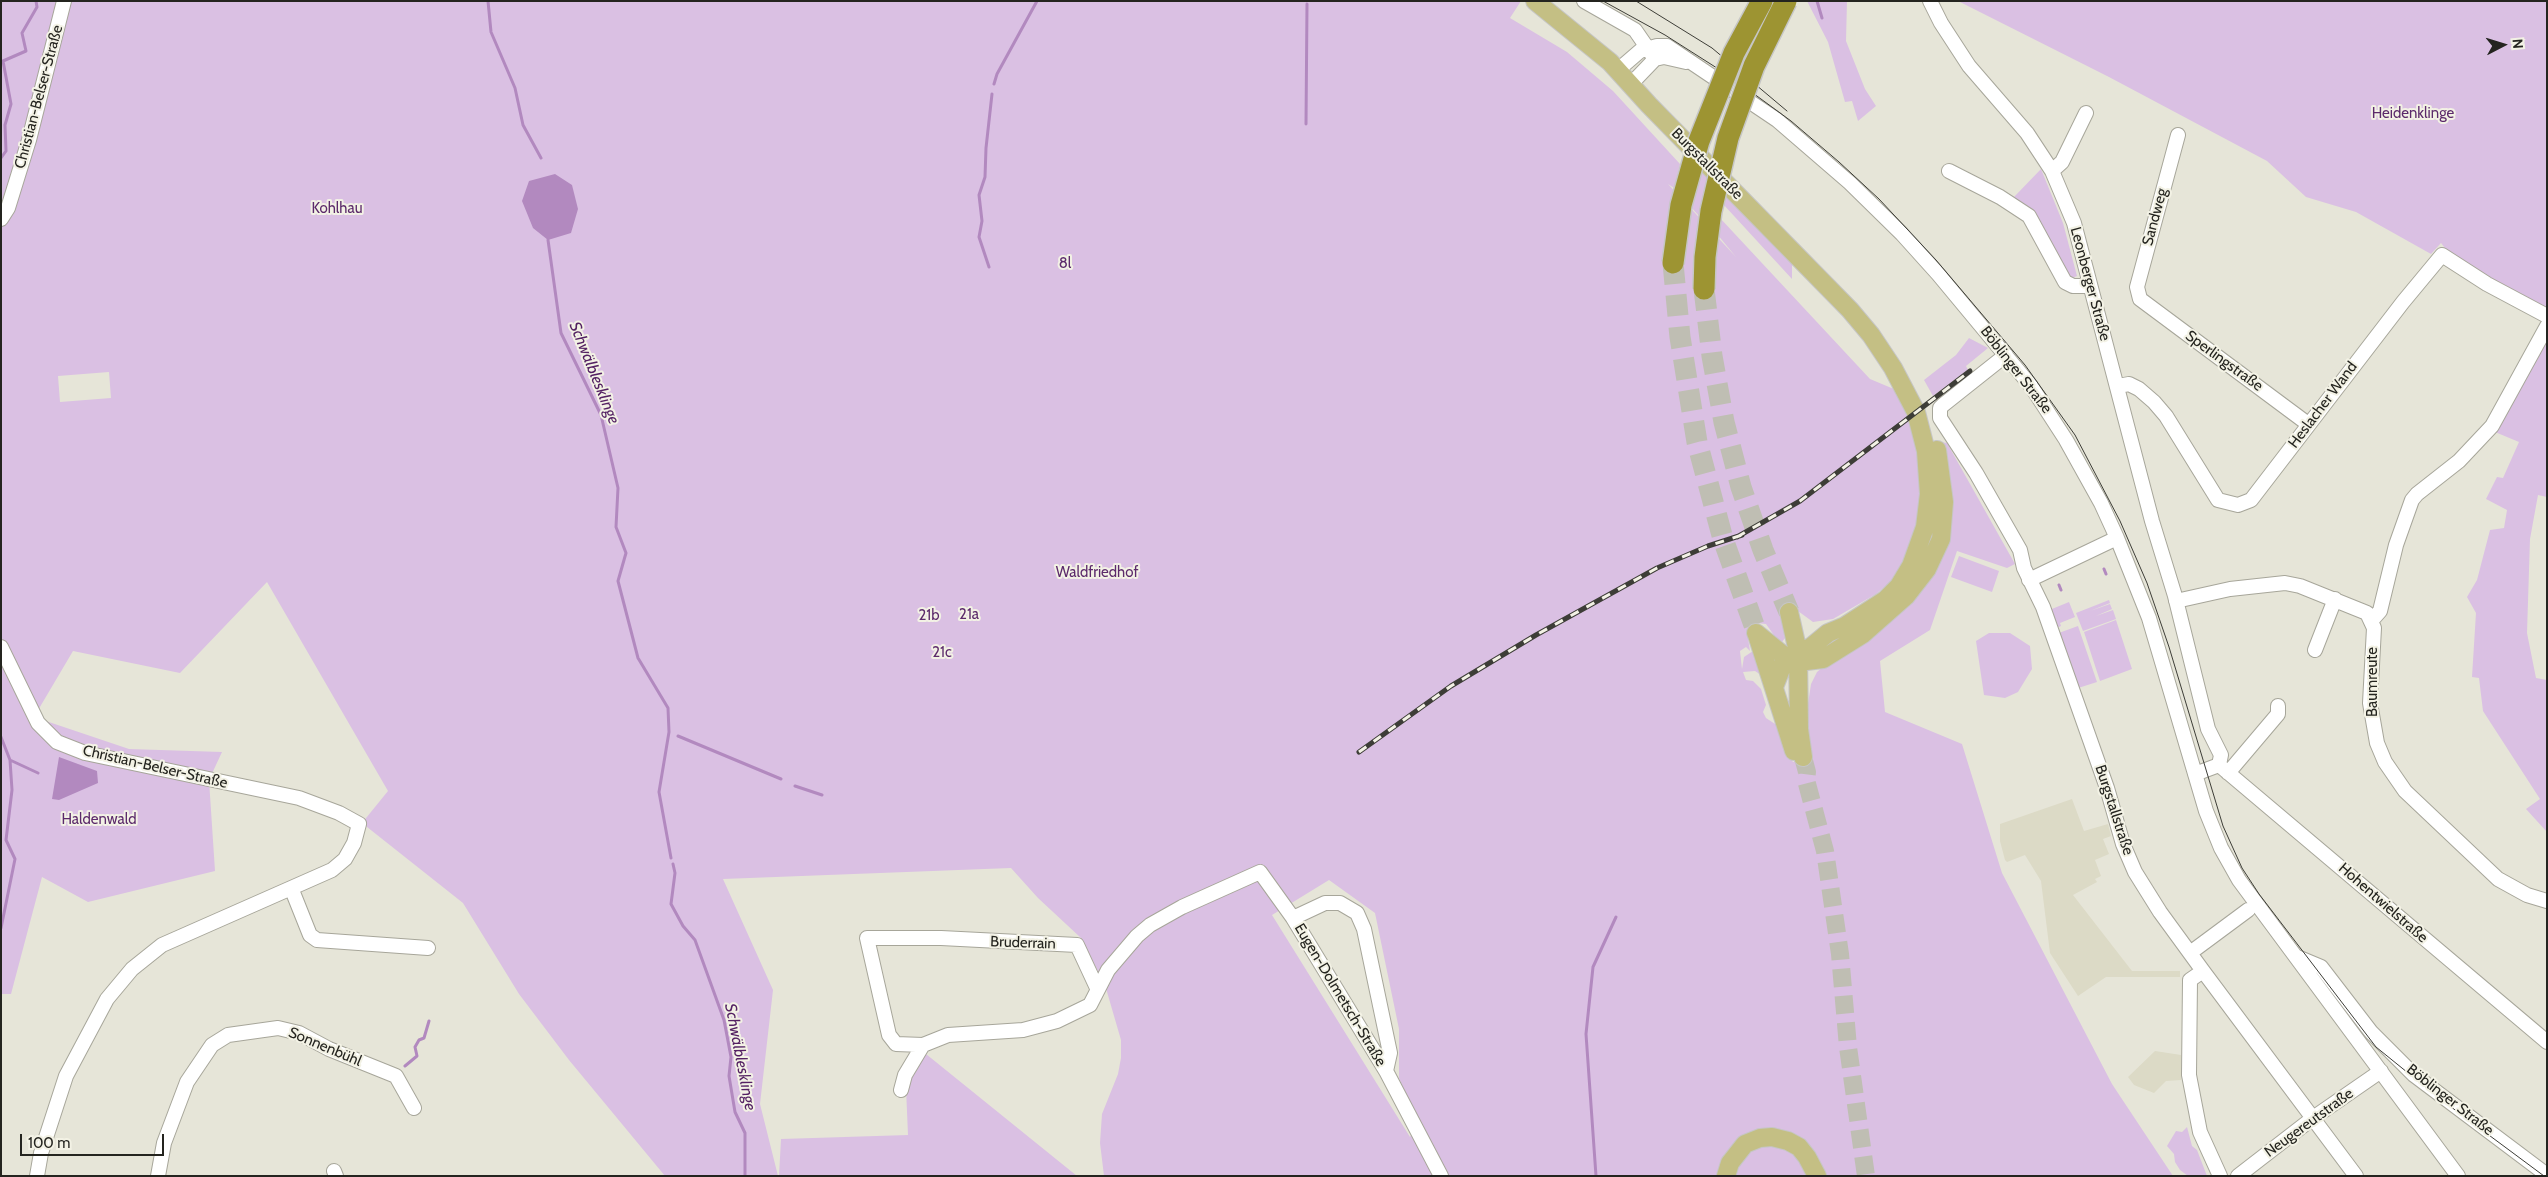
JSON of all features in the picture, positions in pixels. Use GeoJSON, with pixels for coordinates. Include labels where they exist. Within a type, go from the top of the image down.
{"type":"FeatureCollection","features":[{"type":"Feature","properties":{"kind":"highway"},"geometry":{"type":"LineString","coordinates":[[1673,263],[1681,205],[1699,141],[1734,53],[1762,1]]}},
{"type":"Feature","properties":{"kind":"highway"},"geometry":{"type":"LineString","coordinates":[[1704,289],[1705,257],[1711,211],[1728,138],[1754,66],[1786,1]]}},
{"type":"Feature","properties":{"kind":"main road","name":"Burgstallstraße"},"geometry":{"type":"LineString","coordinates":[[1535,1],[1576,32],[1618,70],[1788,245],[1871,335],[1903,383],[1919,421],[1929,473],[1927,516],[1919,548],[1899,586],[1876,606],[1846,626],[1828,633],[1794,658]]}},
{"type":"Feature","properties":{"kind":"main road","name":"Burgstallstraße"},"geometry":{"type":"LineString","coordinates":[[1794,658],[1823,659],[1863,634],[1906,596],[1935,556],[1941,539],[1944,520],[1943,486],[1932,432],[1910,380],[1884,345],[1871,335]]}},
{"type":"Feature","properties":{"kind":"main road"},"geometry":{"type":"LineString","coordinates":[[1794,658],[1755,629],[1800,758],[1799,697],[1789,614],[1798,625],[1810,633],[1828,633]]}},
{"type":"Feature","properties":{"kind":"main road"},"geometry":{"type":"LineString","coordinates":[[1774,687],[1780,671],[1794,658]]}},
{"type":"Feature","properties":{"kind":"main road"},"geometry":{"type":"LineString","coordinates":[[1799,697],[1815,668],[1823,659]]}},
{"type":"Feature","properties":{"kind":"main road"},"geometry":{"type":"LineString","coordinates":[[1726,1176],[1730,1163],[1737,1152],[1752,1141],[1767,1137],[1783,1139],[1798,1147],[1808,1157],[1817,1176]]}},
{"type":"Feature","properties":{"kind":"street","name":"Christian-Belser-Straße"},"geometry":{"type":"LineString","coordinates":[[1,220],[8,208],[29,140],[64,1]]}},
{"type":"Feature","properties":{"kind":"street"},"geometry":{"type":"LineString","coordinates":[[1584,1],[1635,30],[1652,53]]}},
{"type":"Feature","properties":{"kind":"street","name":"Leonberger Straße"},"geometry":{"type":"LineString","coordinates":[[1930,1],[1941,23],[1969,66],[2027,134],[2052,171],[2074,223],[2152,521],[2176,601]]}},
{"type":"Feature","properties":{"kind":"street"},"geometry":{"type":"LineString","coordinates":[[1618,70],[1640,51],[1652,53]]}},
{"type":"Feature","properties":{"kind":"street"},"geometry":{"type":"LineString","coordinates":[[1631,84],[1652,53]]}},
{"type":"Feature","properties":{"kind":"street","name":"Böblinger Straße"},"geometry":{"type":"LineString","coordinates":[[1652,53],[1696,64],[1777,120],[1878,209],[1938,274],[2006,355],[2052,417],[2101,503],[2117,538],[2159,649],[2210,824],[2221,848],[2239,880],[2458,1176]]}},
{"type":"Feature","properties":{"kind":"street"},"geometry":{"type":"LineString","coordinates":[[2052,171],[2062,162],[2086,113]]}},
{"type":"Feature","properties":{"kind":"street","name":"Sandweg"},"geometry":{"type":"LineString","coordinates":[[2140,299],[2137,287],[2178,135]]}},
{"type":"Feature","properties":{"kind":"street"},"geometry":{"type":"LineString","coordinates":[[1949,170],[2000,197],[2029,216],[2064,282],[2073,286],[2090,286]]}},
{"type":"Feature","properties":{"kind":"street","name":"Heslacher Wand"},"geometry":{"type":"LineString","coordinates":[[2118,386],[2128,384],[2139,389],[2154,402],[2176,431],[2218,500],[2226,504],[2238,505],[2251,500],[2402,302],[2442,255],[2487,284],[2547,316]]}},
{"type":"Feature","properties":{"kind":"street","name":"Sperlingstraße"},"geometry":{"type":"LineString","coordinates":[[2140,299],[2308,424]]}},
{"type":"Feature","properties":{"kind":"street"},"geometry":{"type":"LineString","coordinates":[[2224,769],[2221,755],[2208,729],[2176,601],[2230,589],[2285,583],[2335,599],[2367,613],[2372,620],[2380,611],[2396,545],[2412,500],[2459,461],[2492,426],[2547,326]]}},
{"type":"Feature","properties":{"kind":"street","name":"Burgstallstraße"},"geometry":{"type":"LineString","coordinates":[[2006,355],[1940,408],[1940,418],[1976,473],[2020,550],[2024,568],[2043,608],[2107,788],[2123,844],[2135,872],[2203,971],[2356,1176]]}},
{"type":"Feature","properties":{"kind":"street"},"geometry":{"type":"LineString","coordinates":[[2029,580],[2117,538]]}},
{"type":"Feature","properties":{"kind":"street"},"geometry":{"type":"LineString","coordinates":[[2315,650],[2335,599]]}},
{"type":"Feature","properties":{"kind":"street","name":"Baumreute"},"geometry":{"type":"LineString","coordinates":[[2372,620],[2374,628],[2370,703],[2377,743],[2384,762],[2405,791],[2498,879],[2527,896],[2547,900]]}},
{"type":"Feature","properties":{"kind":"street","name":"Christian-Belser-Straße"},"geometry":{"type":"LineString","coordinates":[[1,647],[38,723],[56,742],[85,753],[299,798],[340,812],[359,824],[354,842],[345,859],[332,870],[292,890]]}},
{"type":"Feature","properties":{"kind":"street"},"geometry":{"type":"LineString","coordinates":[[2195,774],[2224,769],[2278,714],[2278,706]]}},
{"type":"Feature","properties":{"kind":"street","name":"Hohentwielstraße"},"geometry":{"type":"LineString","coordinates":[[2224,769],[2547,1042]]}},
{"type":"Feature","properties":{"kind":"street","name":"Eugen-Dolmetsch-Straße"},"geometry":{"type":"LineString","coordinates":[[1097,988],[1124,950],[1150,925],[1182,907],[1260,872],[1294,918],[1386,1071],[1441,1176]]}},
{"type":"Feature","properties":{"kind":"street"},"geometry":{"type":"LineString","coordinates":[[36,1176],[41,1153],[66,1076],[103,1006],[119,983],[146,955],[162,945],[292,890],[310,935],[317,940],[428,948]]}},
{"type":"Feature","properties":{"kind":"street","name":"Eugen-Dolmetsch-Straße"},"geometry":{"type":"LineString","coordinates":[[1294,918],[1325,903],[1340,903],[1357,913],[1364,929],[1390,1053],[1386,1071]]}},
{"type":"Feature","properties":{"kind":"street"},"geometry":{"type":"LineString","coordinates":[[2190,953],[2248,910]]}},
{"type":"Feature","properties":{"kind":"street","name":"Bruderrain"},"geometry":{"type":"LineString","coordinates":[[867,938],[941,938],[1077,944],[1097,988],[1090,1005],[1045,1025],[1023,1030],[948,1035],[923,1045],[896,1044],[889,1035],[867,938]]}},
{"type":"Feature","properties":{"kind":"street","name":"Böblinger Straße"},"geometry":{"type":"LineString","coordinates":[[2297,958],[2321,967],[2371,1032],[2414,1075],[2544,1175]]}},
{"type":"Feature","properties":{"kind":"street"},"geometry":{"type":"LineString","coordinates":[[2203,971],[2190,980],[2189,1075],[2200,1132],[2220,1176]]}},
{"type":"Feature","properties":{"kind":"street","name":"Sonnenbühl"},"geometry":{"type":"LineString","coordinates":[[158,1176],[164,1143],[188,1082],[212,1045],[228,1035],[278,1028],[299,1033],[329,1049],[396,1076],[414,1108]]}},
{"type":"Feature","properties":{"kind":"street"},"geometry":{"type":"LineString","coordinates":[[901,1090],[905,1075],[923,1045]]}},
{"type":"Feature","properties":{"kind":"street","name":"Neugereutstraße"},"geometry":{"type":"LineString","coordinates":[[2238,1176],[2313,1118],[2381,1071]]}},
{"type":"Feature","properties":{"kind":"shaded area"},"geometry":{"type":"Polygon","coordinates":[[[555,174],[572,185],[578,209],[571,233],[548,240],[533,228],[522,201],[529,181],[555,174]]]}},
{"type":"Feature","properties":{"kind":"shaded area"},"geometry":{"type":"Polygon","coordinates":[[[59,757],[97,771],[98,783],[59,800],[52,799],[59,757]]]}},
{"type":"Feature","properties":{"kind":"shaded area"},"geometry":{"type":"Polygon","coordinates":[[[2072,799],[2084,831],[2108,824],[2111,836],[2103,839],[2109,854],[2095,860],[2101,876],[2095,879],[2097,882],[2073,895],[2132,971],[2180,971],[2180,977],[2106,977],[2078,996],[2050,953],[2041,881],[2025,855],[2007,862],[2005,860],[2000,841],[2000,824],[2072,799]]]}},
{"type":"Feature","properties":{"kind":"shaded area"},"geometry":{"type":"Polygon","coordinates":[[[2155,1051],[2181,1055],[2181,1080],[2166,1081],[2154,1093],[2134,1085],[2128,1077],[2155,1051]]]}},
{"type":"Feature","properties":{"kind":"green space"},"geometry":{"type":"Polygon","coordinates":[[[1,1],[1521,1],[1510,18],[1567,52],[1613,91],[1680,164],[1674,188],[1668,184],[1736,257],[1717,234],[1720,218],[1870,379],[1901,392],[1911,408],[1925,503],[1907,559],[1892,581],[1876,594],[1833,619],[1813,622],[1798,611],[1782,618],[1785,638],[1782,642],[1776,638],[1766,624],[1756,623],[1751,625],[1747,632],[1750,651],[1746,647],[1740,651],[1742,669],[1744,657],[1753,651],[1783,731],[1779,733],[1785,750],[1793,762],[1803,760],[1810,748],[1808,727],[1805,724],[1811,684],[1817,672],[1927,580],[1948,472],[1940,442],[1947,443],[2015,564],[2007,568],[1957,551],[1930,630],[1880,661],[1885,712],[1962,744],[2002,873],[2112,1084],[2173,1176],[1104,1176],[1100,1143],[1102,1114],[1118,1074],[1121,1058],[1121,1040],[1105,985],[1081,938],[1038,898],[1011,868],[723,879],[773,990],[760,1104],[778,1176],[665,1176],[569,1060],[519,994],[463,903],[362,823],[388,791],[267,582],[180,673],[73,651],[34,717],[129,749],[222,752],[209,780],[215,871],[88,902],[42,877],[11,994],[1,994],[1,1]],[[1670,203],[1665,247],[1680,265],[1684,259],[1688,222],[1670,203]],[[1697,231],[1694,267],[1698,284],[1715,249],[1697,231]],[[109,372],[58,376],[60,402],[111,398],[109,372]],[[1755,671],[1743,672],[1746,680],[1753,681],[1761,689],[1766,705],[1763,712],[1766,718],[1775,724],[1774,713],[1761,675],[1755,671]],[[1329,880],[1272,915],[1410,1137],[1417,1124],[1399,1078],[1399,1029],[1375,913],[1329,880]]]}},
{"type":"Feature","properties":{"kind":"green space"},"geometry":{"type":"Polygon","coordinates":[[[1807,1],[1847,1],[1846,41],[1865,89],[1876,106],[1858,121],[1852,101],[1845,102],[1828,42],[1807,1]]]}},
{"type":"Feature","properties":{"kind":"green space","name":"Heidenklinge"},"geometry":{"type":"Polygon","coordinates":[[[1958,1],[2547,1],[2547,312],[2536,308],[2449,253],[2441,243],[2431,254],[2356,212],[2306,197],[2267,161],[2109,77],[1958,1]]]}},
{"type":"Feature","properties":{"kind":"green space"},"geometry":{"type":"Polygon","coordinates":[[[1701,166],[1709,173],[1700,217],[1690,206],[1701,166]]]}},
{"type":"Feature","properties":{"kind":"green space"},"geometry":{"type":"Polygon","coordinates":[[[2041,169],[2063,223],[2077,276],[2072,278],[2064,273],[2036,215],[2014,197],[2041,169]]]}},
{"type":"Feature","properties":{"kind":"green space"},"geometry":{"type":"Polygon","coordinates":[[[1726,190],[1792,256],[1792,279],[1723,204],[1726,190]]]}},
{"type":"Feature","properties":{"kind":"green space"},"geometry":{"type":"Polygon","coordinates":[[[2547,334],[2547,497],[2538,495],[2530,539],[2527,633],[2536,678],[2547,680],[2547,832],[2526,809],[2540,799],[2483,711],[2479,678],[2472,677],[2476,613],[2467,597],[2477,580],[2490,530],[2504,528],[2507,510],[2486,499],[2497,477],[2503,478],[2519,442],[2495,432],[2547,334]]]}},
{"type":"Feature","properties":{"kind":"green space"},"geometry":{"type":"Polygon","coordinates":[[[1969,338],[1988,348],[1966,366],[1968,370],[1933,396],[1924,380],[1956,355],[1969,338]]]}},
{"type":"Feature","properties":{"kind":"green space"},"geometry":{"type":"Polygon","coordinates":[[[1959,556],[1999,571],[1992,592],[1951,577],[1959,556]]]}},
{"type":"Feature","properties":{"kind":"green space"},"geometry":{"type":"Polygon","coordinates":[[[2109,600],[2110,603],[2090,611],[2110,604],[2112,609],[2096,616],[2113,610],[2116,619],[2083,631],[2076,613],[2109,600]]]}},
{"type":"Feature","properties":{"kind":"green space"},"geometry":{"type":"Polygon","coordinates":[[[2069,602],[2075,617],[2060,623],[2061,626],[2054,629],[2047,611],[2069,602]]]}},
{"type":"Feature","properties":{"kind":"green space"},"geometry":{"type":"Polygon","coordinates":[[[2116,620],[2132,669],[2100,681],[2084,632],[2116,620]]]}},
{"type":"Feature","properties":{"kind":"green space"},"geometry":{"type":"Polygon","coordinates":[[[2078,626],[2097,682],[2075,689],[2056,634],[2078,626]]]}},
{"type":"Feature","properties":{"kind":"green space"},"geometry":{"type":"Polygon","coordinates":[[[1989,633],[2010,633],[2030,646],[2032,669],[2018,692],[2005,698],[1984,695],[1976,641],[1989,633]]]}},
{"type":"Feature","properties":{"kind":"green space"},"geometry":{"type":"Polygon","coordinates":[[[926,1054],[1077,1176],[779,1176],[781,1139],[908,1135],[906,1088],[926,1054]]]}},
{"type":"Feature","properties":{"kind":"green space"},"geometry":{"type":"Polygon","coordinates":[[[2187,1127],[2192,1146],[2197,1150],[2207,1176],[2188,1176],[2180,1170],[2175,1162],[2174,1154],[2167,1146],[2176,1131],[2182,1132],[2187,1127]]]}},
{"type":"Feature","properties":{"kind":"waterway"},"geometry":{"type":"LineString","coordinates":[[1,158],[6,151],[5,125],[11,104],[3,61],[26,51],[22,33],[37,7],[36,1]]}},
{"type":"Feature","properties":{"kind":"waterway","name":"Schwälblesklinge"},"geometry":{"type":"LineString","coordinates":[[488,1],[491,32],[515,88],[523,125],[541,158]]}},
{"type":"Feature","properties":{"kind":"waterway"},"geometry":{"type":"LineString","coordinates":[[994,84],[997,74],[1037,1]]}},
{"type":"Feature","properties":{"kind":"waterway","name":"Heidenklinge"},"geometry":{"type":"LineString","coordinates":[[1817,1],[1822,18]]}},
{"type":"Feature","properties":{"kind":"waterway"},"geometry":{"type":"LineString","coordinates":[[1306,124],[1307,4]]}},
{"type":"Feature","properties":{"kind":"waterway"},"geometry":{"type":"LineString","coordinates":[[989,267],[979,237],[982,221],[979,195],[985,177],[992,94]]}},
{"type":"Feature","properties":{"kind":"waterway","name":"Schwälblesklinge"},"geometry":{"type":"LineString","coordinates":[[548,240],[561,333],[601,415],[618,488],[616,527],[626,553],[618,581],[638,658],[668,708],[669,732],[659,792],[671,858]]}},
{"type":"Feature","properties":{"kind":"waterway"},"geometry":{"type":"LineString","coordinates":[[2104,569],[2106,574]]}},
{"type":"Feature","properties":{"kind":"waterway"},"geometry":{"type":"LineString","coordinates":[[2059,585],[2061,590]]}},
{"type":"Feature","properties":{"kind":"waterway"},"geometry":{"type":"LineString","coordinates":[[678,736],[781,779]]}},
{"type":"Feature","properties":{"kind":"waterway"},"geometry":{"type":"LineString","coordinates":[[1,737],[10,760],[12,790],[6,840],[15,859],[1,928]]}},
{"type":"Feature","properties":{"kind":"waterway"},"geometry":{"type":"LineString","coordinates":[[10,760],[38,773]]}},
{"type":"Feature","properties":{"kind":"waterway"},"geometry":{"type":"LineString","coordinates":[[795,786],[822,795]]}},
{"type":"Feature","properties":{"kind":"waterway","name":"Schwälblesklinge"},"geometry":{"type":"LineString","coordinates":[[673,864],[675,873],[671,904],[683,926],[695,940],[724,1020],[731,1057],[729,1076],[735,1112],[745,1133],[745,1176]]}},
{"type":"Feature","properties":{"kind":"waterway"},"geometry":{"type":"LineString","coordinates":[[1596,1176],[1586,1034],[1593,967],[1616,917]]}},
{"type":"Feature","properties":{"kind":"waterway"},"geometry":{"type":"LineString","coordinates":[[405,1066],[417,1056],[415,1047],[419,1040],[424,1038],[429,1021]]}},
{"type":"Feature","properties":{"kind":"tunnel"},"geometry":{"type":"LineString","coordinates":[[1673,263],[1680,337],[1697,442],[1723,539],[1754,625]]}},
{"type":"Feature","properties":{"kind":"tunnel"},"geometry":{"type":"LineString","coordinates":[[1704,289],[1712,356],[1724,422],[1741,487],[1763,550],[1789,612]]}},
{"type":"Feature","properties":{"kind":"tunnel"},"geometry":{"type":"LineString","coordinates":[[1803,757],[1807,772],[1806,780],[1825,851],[1840,954],[1848,1047],[1866,1176]]}},
{"type":"Feature","properties":{"kind":"tram line"},"geometry":{"type":"LineString","coordinates":[[1603,1],[1665,35],[1731,77],[1791,121],[1839,162],[1879,199],[1936,260],[2025,365],[2075,435],[2120,521],[2147,583],[2169,647],[2223,826],[2242,868],[2259,894],[2376,1047],[2439,1098],[2544,1176]]}},
{"type":"Feature","properties":{"kind":"tram line"},"geometry":{"type":"LineString","coordinates":[[1636,1],[1712,48],[1787,111]]}},
{"type":"Feature","properties":{"kind":"railway"},"geometry":{"type":"LineString","coordinates":[[1737,537],[1800,501],[1970,371]]}},
{"type":"Feature","properties":{"kind":"railway"},"geometry":{"type":"LineString","coordinates":[[1359,752],[1451,686],[1536,635],[1657,568],[1708,546],[1742,535]]}},
{"type":"Feature","properties":{"kind":"park label","name":"Kohlhau"},"geometry":{"type":"Point","coordinates":[337,209]}},
{"type":"Feature","properties":{"kind":"park label","name":"8l"},"geometry":{"type":"Point","coordinates":[1065,264]}},
{"type":"Feature","properties":{"kind":"park label","name":"Waldfriedhof"},"geometry":{"type":"Point","coordinates":[1097,573]}},
{"type":"Feature","properties":{"kind":"park label","name":"21a"},"geometry":{"type":"Point","coordinates":[969,615]}},
{"type":"Feature","properties":{"kind":"park label","name":"21b"},"geometry":{"type":"Point","coordinates":[929,616]}},
{"type":"Feature","properties":{"kind":"park label","name":"21c"},"geometry":{"type":"Point","coordinates":[942,653]}},
{"type":"Feature","properties":{"kind":"park label","name":"Haldenwald"},"geometry":{"type":"Point","coordinates":[99,820]}}]}
